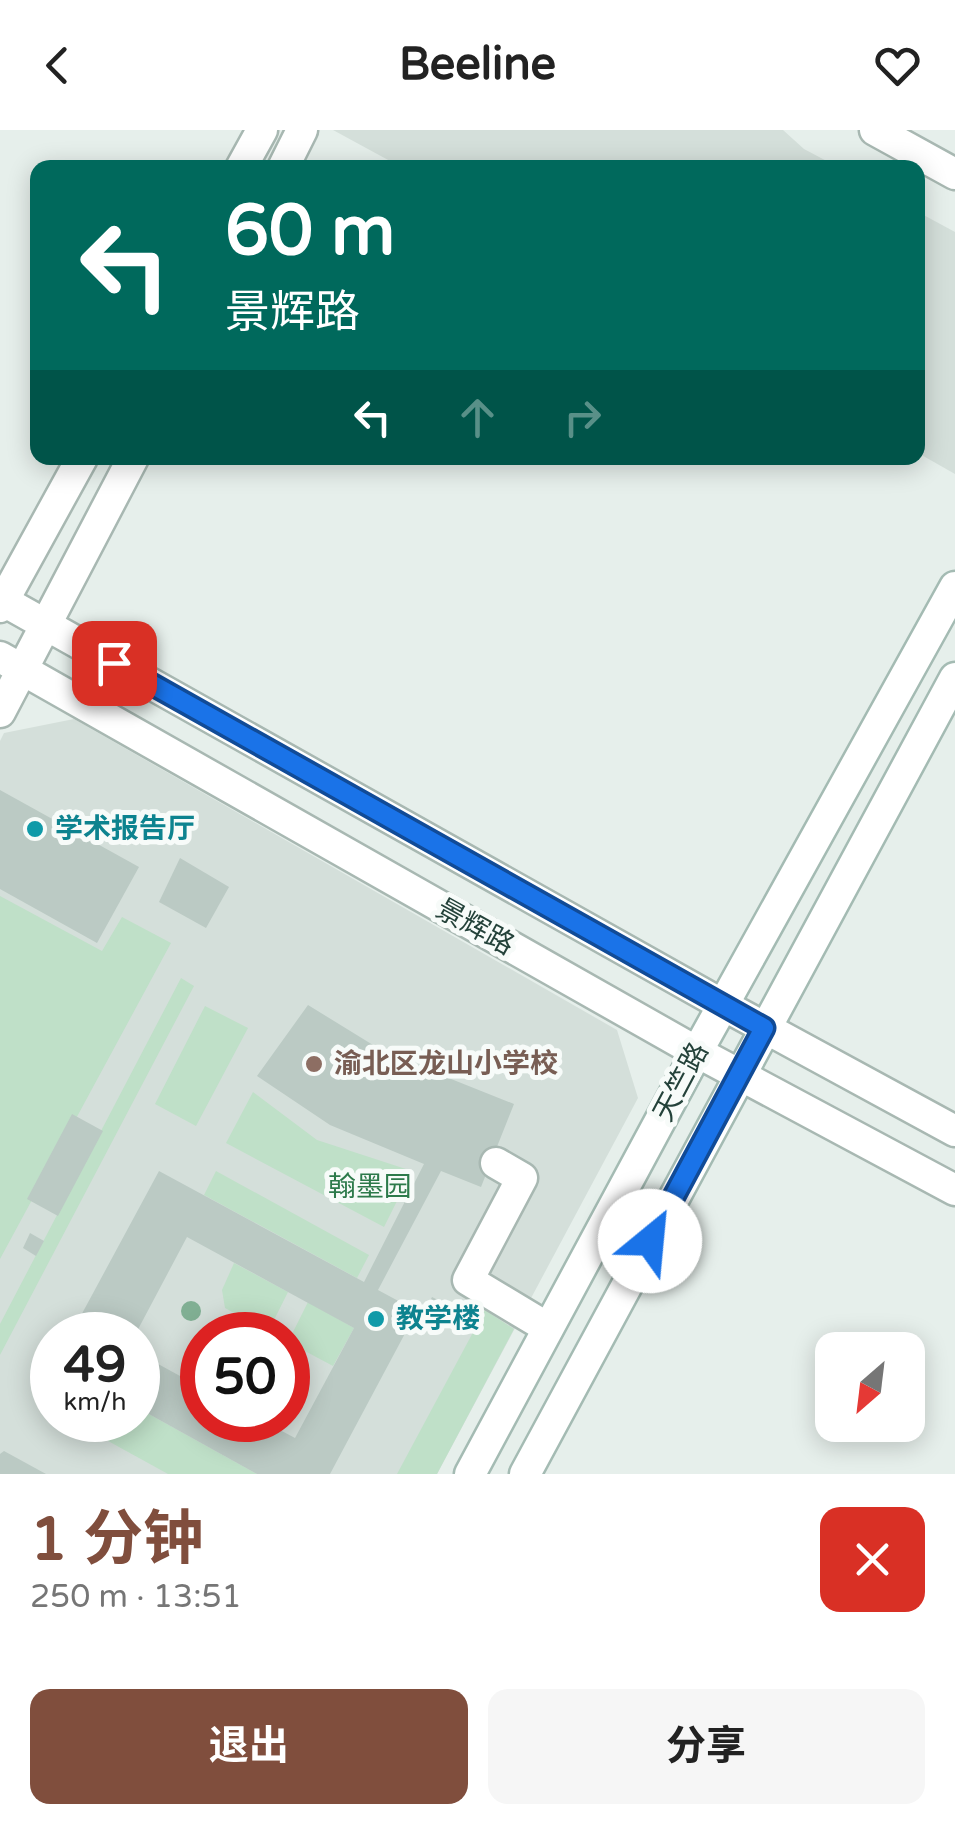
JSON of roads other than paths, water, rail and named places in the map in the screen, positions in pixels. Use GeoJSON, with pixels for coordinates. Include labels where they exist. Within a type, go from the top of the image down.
{"type":"FeatureCollection","features":[{"type":"Feature","properties":{"kind":"street"},"geometry":{"type":"LineString","coordinates":[[245,160],[262,130]]}},
{"type":"Feature","properties":{"kind":"street"},"geometry":{"type":"LineString","coordinates":[[287,160],[302,130]]}},
{"type":"Feature","properties":{"kind":"street"},"geometry":{"type":"LineString","coordinates":[[875,130],[955,174]]}},
{"type":"Feature","properties":{"kind":"street"},"geometry":{"type":"LineString","coordinates":[[1,602],[78,465]]}},
{"type":"Feature","properties":{"kind":"street"},"geometry":{"type":"LineString","coordinates":[[0,712],[11,664],[46,625],[129,465]]}},
{"type":"Feature","properties":{"kind":"street","name":"天竺路"},"geometry":{"type":"LineString","coordinates":[[470,1474],[697,1052],[955,587]]}},
{"type":"Feature","properties":{"kind":"street","name":"景辉路"},"geometry":{"type":"LineString","coordinates":[[1,602],[955,1131]]}},
{"type":"Feature","properties":{"kind":"street","name":"景辉路"},"geometry":{"type":"LineString","coordinates":[[11,664],[697,1052],[955,1190]]}},
{"type":"Feature","properties":{"kind":"street","name":"天竺路"},"geometry":{"type":"LineString","coordinates":[[525,1474],[955,678]]}},
{"type":"Feature","properties":{"kind":"street"},"geometry":{"type":"LineString","coordinates":[[496,1163],[522,1178],[468,1280],[548,1328]]}},
{"type":"Feature","properties":{"kind":"place","name":"学术报告厅"},"geometry":{"type":"Point","coordinates":[35,829]}},
{"type":"Feature","properties":{"kind":"place","name":"渝北区龙山小学校"},"geometry":{"type":"Point","coordinates":[314,1064]}},
{"type":"Feature","properties":{"kind":"place","name":"教学楼"},"geometry":{"type":"Point","coordinates":[376,1319]}},
{"type":"Feature","properties":{"kind":"park label","name":"翰墨园"},"geometry":{"type":"Point","coordinates":[370,1187]}}]}
